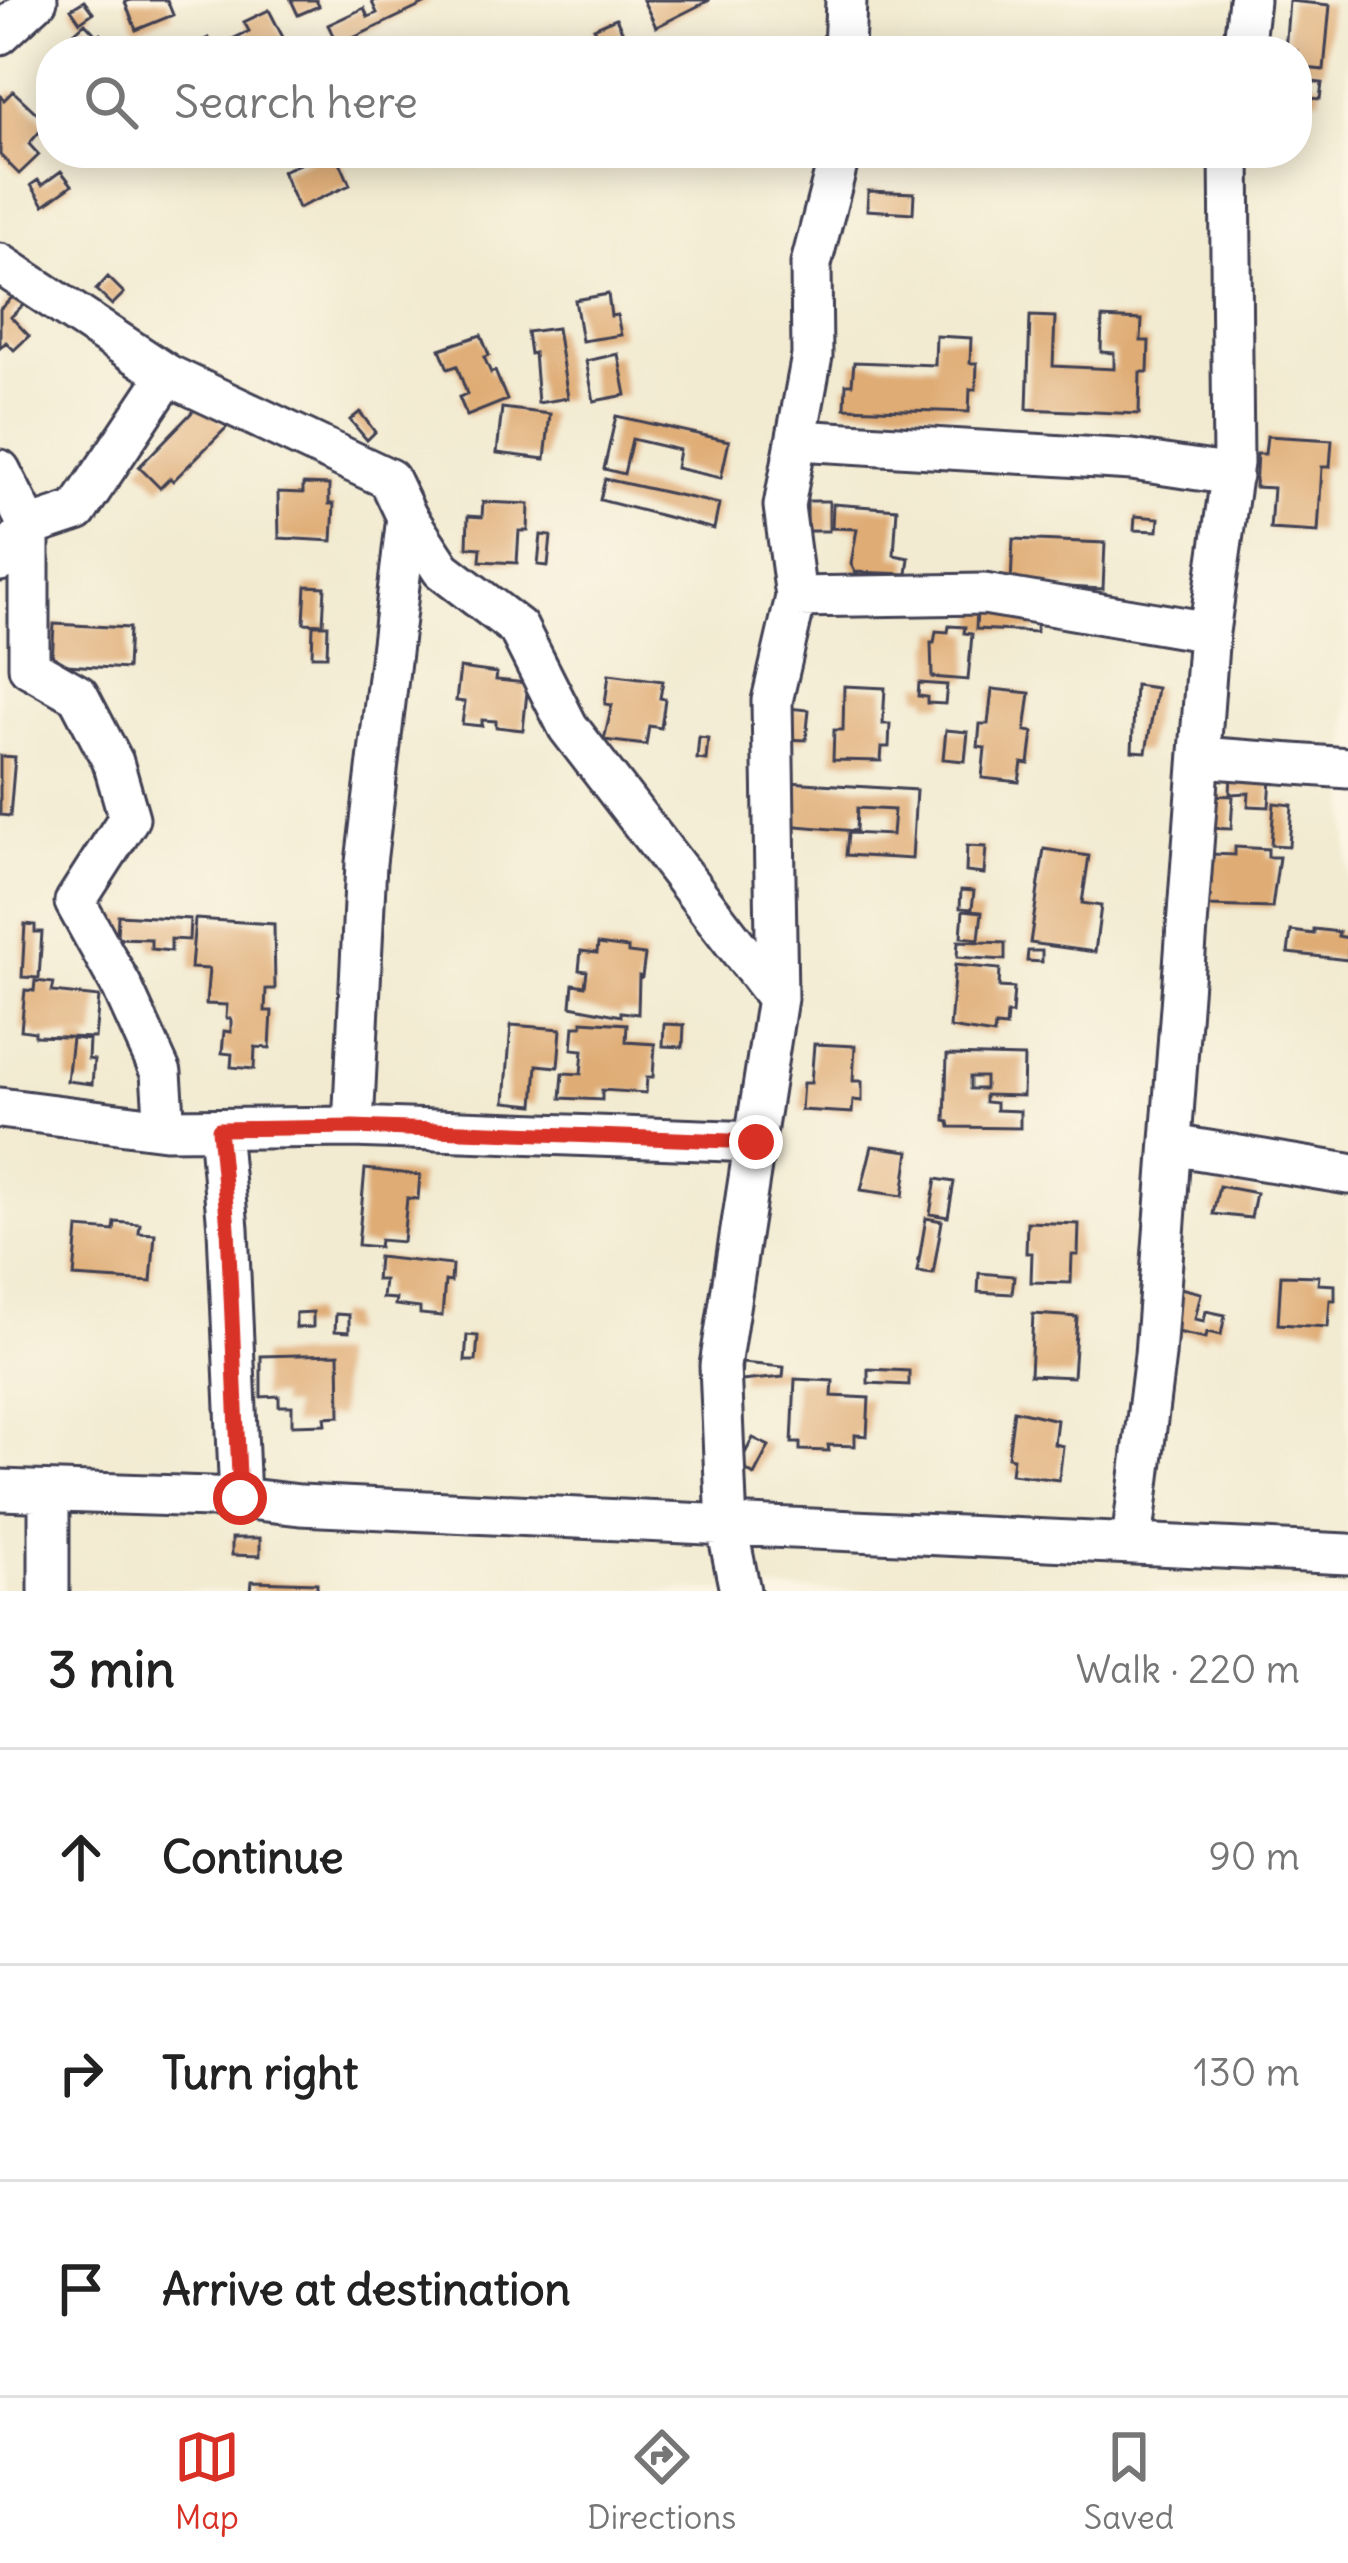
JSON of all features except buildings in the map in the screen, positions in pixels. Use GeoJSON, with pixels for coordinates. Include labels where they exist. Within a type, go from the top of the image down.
{"type":"FeatureCollection","features":[{"type":"Feature","properties":{"kind":"street"},"geometry":{"type":"LineString","coordinates":[[0,34],[37,0]]}},
{"type":"Feature","properties":{"kind":"street"},"geometry":{"type":"LineString","coordinates":[[845,36],[846,0]]}},
{"type":"Feature","properties":{"kind":"street"},"geometry":{"type":"LineString","coordinates":[[1245,36],[1249,0]]}},
{"type":"Feature","properties":{"kind":"street"},"geometry":{"type":"LineString","coordinates":[[740,1591],[727,1527],[720,1366],[777,998],[772,701],[796,597],[784,506],[812,356],[811,264],[836,168]]}},
{"type":"Feature","properties":{"kind":"street"},"geometry":{"type":"LineString","coordinates":[[1132,1542],[1155,1355],[1209,632],[1232,476],[1230,168]]}},
{"type":"Feature","properties":{"kind":"street"},"geometry":{"type":"LineString","coordinates":[[0,264],[168,375],[389,479],[407,518],[442,569],[518,628],[568,727],[777,998]]}},
{"type":"Feature","properties":{"kind":"street"},"geometry":{"type":"LineString","coordinates":[[0,561],[29,527],[77,511],[168,375]]}},
{"type":"Feature","properties":{"kind":"street"},"geometry":{"type":"LineString","coordinates":[[798,440],[1132,460],[1232,476]]}},
{"type":"Feature","properties":{"kind":"street"},"geometry":{"type":"LineString","coordinates":[[0,470],[29,527],[29,668],[78,695],[113,762],[130,818],[75,902],[122,987],[161,1073],[165,1130]]}},
{"type":"Feature","properties":{"kind":"street"},"geometry":{"type":"LineString","coordinates":[[353,1127],[366,862],[407,518]]}},
{"type":"Feature","properties":{"kind":"street"},"geometry":{"type":"LineString","coordinates":[[796,597],[984,594],[1209,632]]}},
{"type":"Feature","properties":{"kind":"street"},"geometry":{"type":"LineString","coordinates":[[1200,758],[1348,768]]}},
{"type":"Feature","properties":{"kind":"street"},"geometry":{"type":"LineString","coordinates":[[0,1108],[165,1130],[353,1127],[756,1142]]}},
{"type":"Feature","properties":{"kind":"street"},"geometry":{"type":"LineString","coordinates":[[219,1129],[240,1498]]}},
{"type":"Feature","properties":{"kind":"street"},"geometry":{"type":"LineString","coordinates":[[1172,1145],[1348,1174]]}},
{"type":"Feature","properties":{"kind":"street"},"geometry":{"type":"LineString","coordinates":[[0,1490],[1348,1554]]}},
{"type":"Feature","properties":{"kind":"street"},"geometry":{"type":"LineString","coordinates":[[49,1492],[49,1591]]}},
{"type":"Feature","properties":{"kind":"route"},"geometry":{"type":"LineString","coordinates":[[240,1498],[219,1129],[353,1127],[756,1142]]}}]}
